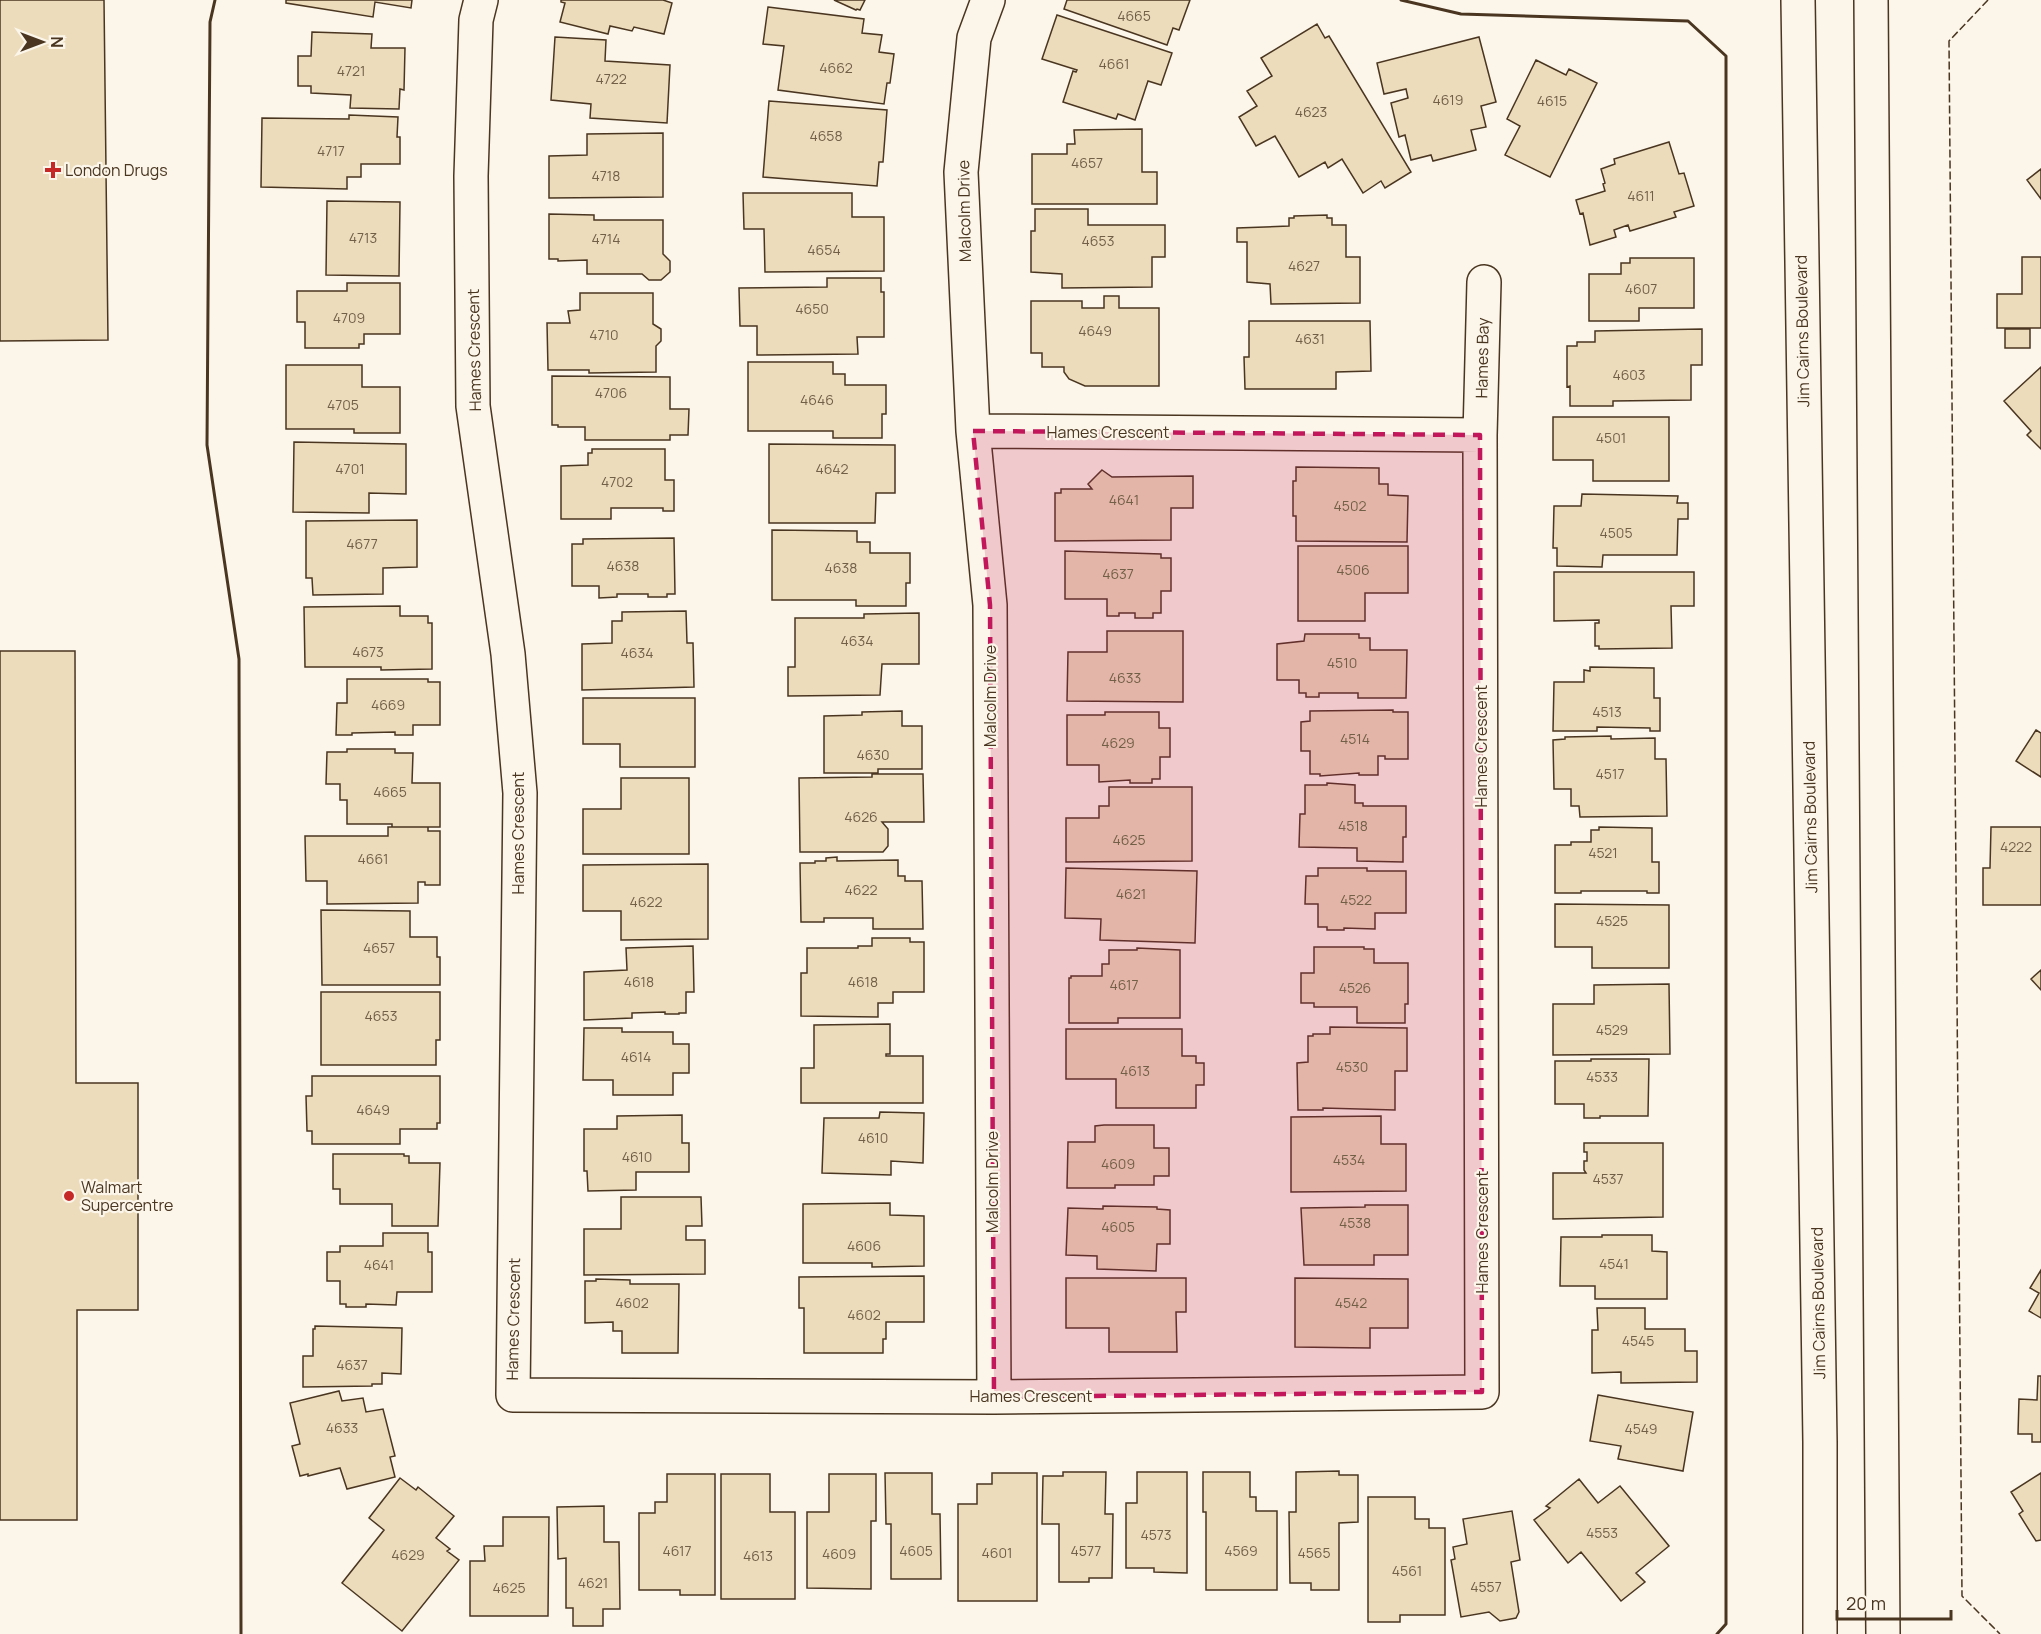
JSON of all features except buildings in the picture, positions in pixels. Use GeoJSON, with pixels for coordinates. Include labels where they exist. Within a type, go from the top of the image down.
{"type":"FeatureCollection","features":[{"type":"Feature","properties":{"kind":"street","name":"Hames Crescent"},"geometry":{"type":"LineString","coordinates":[[481,0],[476,20],[471,176],[473,406],[508,654],[520,793],[513,1395],[994,1396],[1482,1392],[1480,435],[973,431]]}},
{"type":"Feature","properties":{"kind":"street","name":"Malcolm Drive"},"geometry":{"type":"LineString","coordinates":[[988,0],[974,38],[961,172],[973,431],[990,605],[994,1396]]}},
{"type":"Feature","properties":{"kind":"street","name":"Jim Cairns Boulevard"},"geometry":{"type":"LineString","coordinates":[[1798,0],[1820,1442],[1820,1634]]}},
{"type":"Feature","properties":{"kind":"street"},"geometry":{"type":"LineString","coordinates":[[1871,0],[1883,1618],[1875,1634]]}},
{"type":"Feature","properties":{"kind":"street","name":"Hames Bay"},"geometry":{"type":"LineString","coordinates":[[1480,435],[1484,282]]}},
{"type":"Feature","properties":{"kind":"street"},"geometry":{"type":"LineString","coordinates":[[1798,1634],[1820,1442]]}},
{"type":"Feature","properties":{"kind":"highlighted area"},"geometry":{"type":"Polygon","coordinates":[[[973,431],[1480,435],[1482,1392],[994,1397],[990,605],[973,431]]]}},
{"type":"Feature","properties":{"kind":"fence"},"geometry":{"type":"LineString","coordinates":[[1988,0],[1949,41],[1962,1596],[2000,1634]]}},
{"type":"Feature","properties":{"kind":"wall"},"geometry":{"type":"LineString","coordinates":[[215,0],[210,22],[207,445],[239,659],[241,1634]]}},
{"type":"Feature","properties":{"kind":"wall"},"geometry":{"type":"LineString","coordinates":[[1401,0],[1461,14],[1688,21],[1726,56],[1726,1624],[1717,1634]]}},
{"type":"Feature","properties":{"kind":"place","name":"London Drugs"},"geometry":{"type":"Point","coordinates":[53,170]}},
{"type":"Feature","properties":{"kind":"place","name":"Walmart Supercentre"},"geometry":{"type":"Point","coordinates":[69,1196]}}]}
